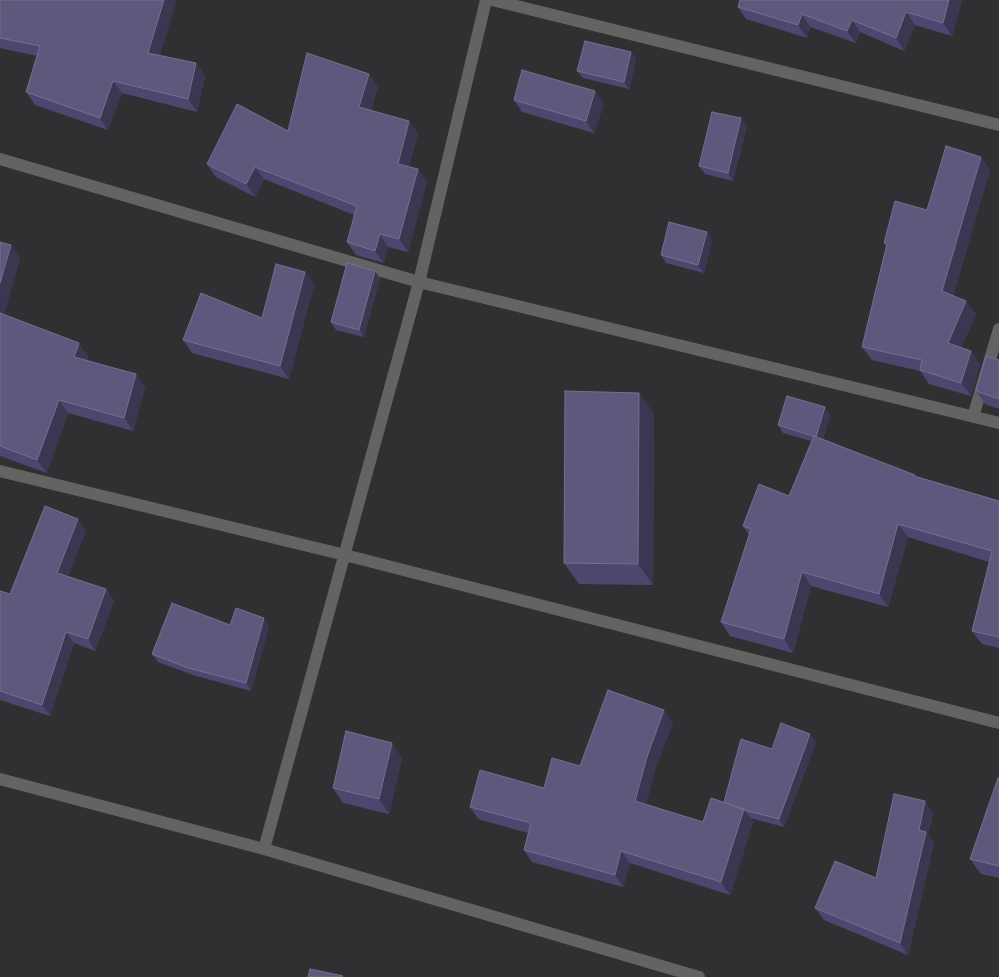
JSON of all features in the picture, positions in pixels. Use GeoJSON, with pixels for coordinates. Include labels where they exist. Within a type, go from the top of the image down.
{"type":"FeatureCollection","features":[{"type":"Feature","properties":{"kind":"street"},"geometry":{"type":"LineString","coordinates":[[264,849],[419,282],[486,0]]}},
{"type":"Feature","properties":{"kind":"street"},"geometry":{"type":"LineString","coordinates":[[492,0],[999,126]]}},
{"type":"Feature","properties":{"kind":"street"},"geometry":{"type":"LineString","coordinates":[[0,159],[419,282],[999,423]]}},
{"type":"Feature","properties":{"kind":"street"},"geometry":{"type":"LineString","coordinates":[[973,417],[999,329]]}},
{"type":"Feature","properties":{"kind":"street"},"geometry":{"type":"LineString","coordinates":[[0,471],[345,556],[999,723]]}},
{"type":"Feature","properties":{"kind":"street"},"geometry":{"type":"LineString","coordinates":[[0,779],[264,849],[699,977]]}},
{"type":"Feature","properties":{"kind":"building"},"geometry":{"type":"Polygon","coordinates":[[[0,0],[164,0],[148,53],[196,63],[188,99],[113,81],[100,118],[26,92],[40,46],[0,38],[0,0]]]}},
{"type":"Feature","properties":{"kind":"building"},"geometry":{"type":"Polygon","coordinates":[[[740,0],[949,0],[943,23],[906,12],[896,38],[852,20],[847,31],[802,14],[798,25],[738,7],[740,0]]]}},
{"type":"Feature","properties":{"kind":"building"},"geometry":{"type":"Polygon","coordinates":[[[585,41],[631,52],[624,82],[577,71],[585,41]]]}},
{"type":"Feature","properties":{"kind":"building"},"geometry":{"type":"Polygon","coordinates":[[[307,53],[369,74],[359,107],[409,121],[398,164],[418,169],[399,239],[380,234],[375,251],[347,242],[357,206],[255,167],[246,184],[207,164],[237,104],[288,131],[307,53]]]}},
{"type":"Feature","properties":{"kind":"building"},"geometry":{"type":"Polygon","coordinates":[[[522,70],[595,91],[586,121],[514,100],[522,70]]]}},
{"type":"Feature","properties":{"kind":"building"},"geometry":{"type":"Polygon","coordinates":[[[712,112],[741,118],[728,173],[699,166],[712,112]]]}},
{"type":"Feature","properties":{"kind":"building"},"geometry":{"type":"Polygon","coordinates":[[[946,146],[981,157],[942,291],[966,301],[948,343],[971,351],[961,383],[920,370],[922,360],[862,347],[887,244],[884,243],[895,201],[927,210],[946,146]]]}},
{"type":"Feature","properties":{"kind":"building"},"geometry":{"type":"Polygon","coordinates":[[[669,222],[707,232],[698,265],[661,255],[669,222]]]}},
{"type":"Feature","properties":{"kind":"building"},"geometry":{"type":"Polygon","coordinates":[[[0,242],[11,245],[0,283],[0,242]]]}},
{"type":"Feature","properties":{"kind":"building"},"geometry":{"type":"Polygon","coordinates":[[[347,263],[375,271],[359,330],[331,322],[347,263]]]}},
{"type":"Feature","properties":{"kind":"building"},"geometry":{"type":"Polygon","coordinates":[[[276,264],[305,272],[280,366],[183,340],[201,293],[262,318],[276,264]]]}},
{"type":"Feature","properties":{"kind":"building"},"geometry":{"type":"Polygon","coordinates":[[[0,313],[79,343],[74,357],[136,374],[124,418],[59,400],[37,460],[0,446],[0,313]]]}},
{"type":"Feature","properties":{"kind":"building"},"geometry":{"type":"Polygon","coordinates":[[[986,356],[999,360],[999,399],[976,391],[986,356]]]}},
{"type":"Feature","properties":{"kind":"building"},"geometry":{"type":"Polygon","coordinates":[[[565,391],[639,393],[638,564],[564,563],[565,391]]]}},
{"type":"Feature","properties":{"kind":"building"},"geometry":{"type":"Polygon","coordinates":[[[787,396],[825,407],[816,437],[778,425],[787,396]]]}},
{"type":"Feature","properties":{"kind":"building"},"geometry":{"type":"Polygon","coordinates":[[[814,436],[914,476],[999,501],[999,637],[972,631],[992,551],[898,524],[879,594],[802,572],[784,639],[721,622],[751,529],[743,526],[759,484],[789,496],[814,436]]]}},
{"type":"Feature","properties":{"kind":"building"},"geometry":{"type":"Polygon","coordinates":[[[45,506],[78,519],[57,573],[106,589],[88,639],[66,632],[42,705],[0,691],[0,591],[10,594],[45,506]]]}},
{"type":"Feature","properties":{"kind":"building"},"geometry":{"type":"Polygon","coordinates":[[[172,603],[230,625],[236,608],[264,618],[246,683],[188,668],[152,654],[172,603]]]}},
{"type":"Feature","properties":{"kind":"building"},"geometry":{"type":"Polygon","coordinates":[[[608,690],[664,710],[647,757],[635,801],[703,822],[711,798],[744,809],[721,882],[621,851],[615,875],[524,850],[531,823],[470,807],[480,770],[544,788],[552,758],[580,766],[608,690]]]}},
{"type":"Feature","properties":{"kind":"building"},"geometry":{"type":"Polygon","coordinates":[[[781,723],[810,734],[779,819],[744,810],[724,802],[741,739],[772,749],[781,723]]]}},
{"type":"Feature","properties":{"kind":"building"},"geometry":{"type":"Polygon","coordinates":[[[346,731],[392,743],[379,799],[333,788],[346,731]]]}},
{"type":"Feature","properties":{"kind":"building"},"geometry":{"type":"Polygon","coordinates":[[[999,778],[999,866],[970,859],[999,778]]]}},
{"type":"Feature","properties":{"kind":"building"},"geometry":{"type":"Polygon","coordinates":[[[894,794],[925,801],[919,830],[926,832],[900,943],[815,908],[835,861],[876,878],[894,794]]]}},
{"type":"Feature","properties":{"kind":"building"},"geometry":{"type":"Polygon","coordinates":[[[310,969],[343,976],[308,977],[310,969]]]}}]}
